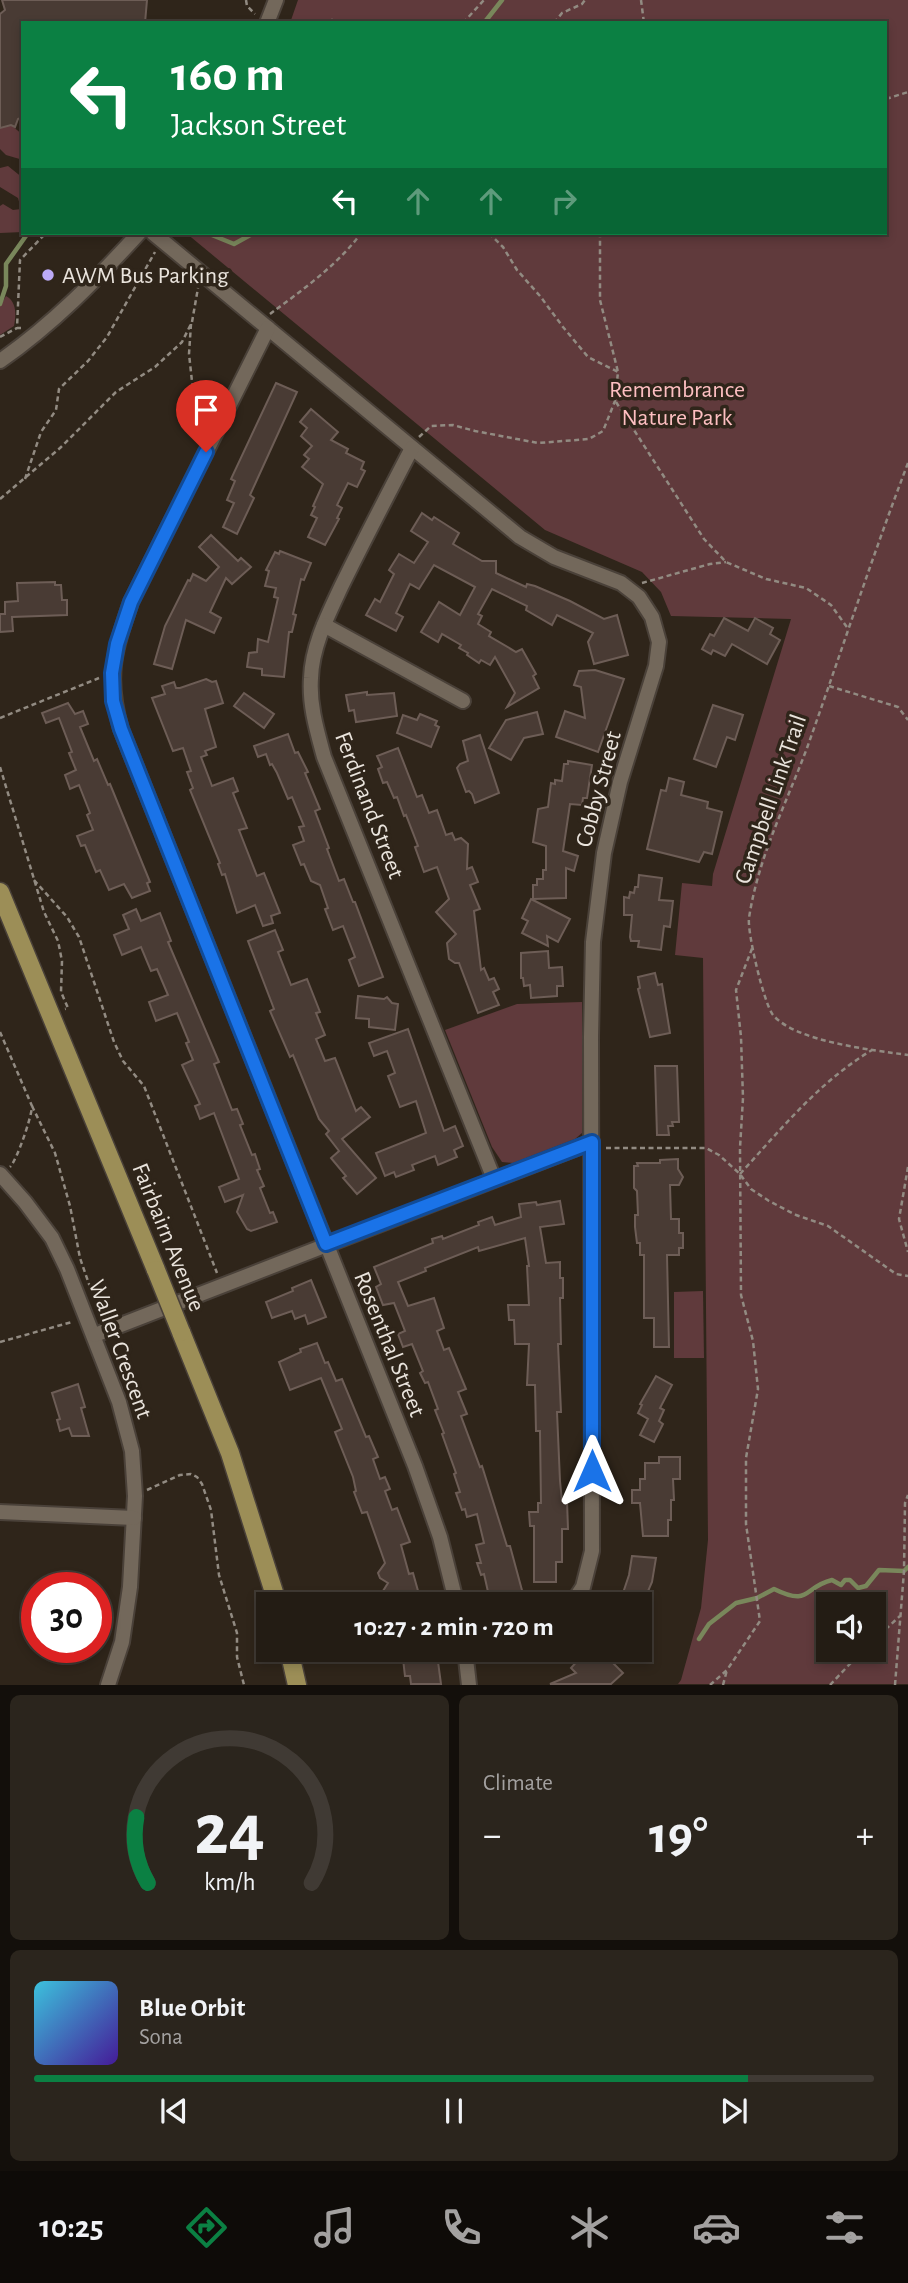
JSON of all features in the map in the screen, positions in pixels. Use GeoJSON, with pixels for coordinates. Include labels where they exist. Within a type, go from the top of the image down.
{"type":"FeatureCollection","features":[{"type":"Feature","properties":{"kind":"main road","name":"Fairbairn Avenue"},"geometry":{"type":"LineString","coordinates":[[0,892],[230,1453],[274,1592]]}},
{"type":"Feature","properties":{"kind":"main road"},"geometry":{"type":"LineString","coordinates":[[292,1662],[297,1685]]}},
{"type":"Feature","properties":{"kind":"street"},"geometry":{"type":"LineString","coordinates":[[262,19],[276,0]]}},
{"type":"Feature","properties":{"kind":"street"},"geometry":{"type":"LineString","coordinates":[[0,362],[65,309],[137,235]]}},
{"type":"Feature","properties":{"kind":"street","name":"Cobby Street"},"geometry":{"type":"LineString","coordinates":[[158,237],[202,273],[269,321],[412,448],[520,537],[554,557],[621,583],[639,597],[652,617],[659,642],[656,666],[620,782],[604,853],[593,942],[592,1551],[580,1592]]}},
{"type":"Feature","properties":{"kind":"street","name":"Rosenthal Street"},"geometry":{"type":"LineString","coordinates":[[269,321],[131,602],[117,644],[112,673],[113,701],[121,729],[415,1466],[440,1537],[454,1592]]}},
{"type":"Feature","properties":{"kind":"street","name":"Ferdinand Street"},"geometry":{"type":"LineString","coordinates":[[412,448],[363,541],[324,625],[310,677],[313,713],[324,757],[494,1180]]}},
{"type":"Feature","properties":{"kind":"street"},"geometry":{"type":"LineString","coordinates":[[324,625],[463,701]]}},
{"type":"Feature","properties":{"kind":"street"},"geometry":{"type":"LineString","coordinates":[[95,1335],[326,1244],[592,1145]]}},
{"type":"Feature","properties":{"kind":"street","name":"Waller Crescent"},"geometry":{"type":"LineString","coordinates":[[3,1172],[52,1238],[95,1335],[119,1402],[132,1451],[135,1496],[130,1587],[124,1631],[108,1685]]}},
{"type":"Feature","properties":{"kind":"street"},"geometry":{"type":"LineString","coordinates":[[0,1512],[134,1518]]}},
{"type":"Feature","properties":{"kind":"street"},"geometry":{"type":"LineString","coordinates":[[466,1662],[469,1685]]}},
{"type":"Feature","properties":{"kind":"path"},"geometry":{"type":"LineString","coordinates":[[246,0],[247,6],[262,19]]}},
{"type":"Feature","properties":{"kind":"path"},"geometry":{"type":"LineString","coordinates":[[465,21],[484,0]]}},
{"type":"Feature","properties":{"kind":"path"},"geometry":{"type":"LineString","coordinates":[[555,21],[562,12],[582,4],[585,0]]}},
{"type":"Feature","properties":{"kind":"path"},"geometry":{"type":"LineString","coordinates":[[641,0],[643,21]]}},
{"type":"Feature","properties":{"kind":"path"},"geometry":{"type":"LineString","coordinates":[[887,99],[908,92]]}},
{"type":"Feature","properties":{"kind":"path"},"geometry":{"type":"LineString","coordinates":[[17,328],[20,260],[44,235]]}},
{"type":"Feature","properties":{"kind":"path"},"geometry":{"type":"LineString","coordinates":[[269,321],[360,235]]}},
{"type":"Feature","properties":{"kind":"path"},"geometry":{"type":"LineString","coordinates":[[491,235],[587,357],[618,372]]}},
{"type":"Feature","properties":{"kind":"path"},"geometry":{"type":"LineString","coordinates":[[412,448],[418,437],[431,426],[453,425],[475,432],[538,443],[589,439],[603,431],[615,401],[618,372],[600,300],[600,235]]}},
{"type":"Feature","properties":{"kind":"path"},"geometry":{"type":"LineString","coordinates":[[24,480],[41,432],[56,410],[59,389],[89,361],[107,337],[158,237]]}},
{"type":"Feature","properties":{"kind":"path"},"geometry":{"type":"LineString","coordinates":[[199,442],[189,354],[192,322],[202,273]]}},
{"type":"Feature","properties":{"kind":"path"},"geometry":{"type":"LineString","coordinates":[[0,499],[24,480],[116,392],[155,367],[182,342],[192,322]]}},
{"type":"Feature","properties":{"kind":"path"},"geometry":{"type":"LineString","coordinates":[[0,337],[17,328],[28,328]]}},
{"type":"Feature","properties":{"kind":"path"},"geometry":{"type":"LineString","coordinates":[[615,401],[704,539],[726,562],[766,579],[806,589],[831,605],[849,630]]}},
{"type":"Feature","properties":{"kind":"path","name":"Campbell Link Trail"},"geometry":{"type":"LineString","coordinates":[[908,463],[797,775],[765,853],[748,921],[758,974],[771,1013],[788,1028],[842,1044],[908,1055]]}},
{"type":"Feature","properties":{"kind":"path"},"geometry":{"type":"LineString","coordinates":[[639,583],[726,562]]}},
{"type":"Feature","properties":{"kind":"path"},"geometry":{"type":"LineString","coordinates":[[0,718],[107,675]]}},
{"type":"Feature","properties":{"kind":"path"},"geometry":{"type":"LineString","coordinates":[[829,686],[898,707],[908,720]]}},
{"type":"Feature","properties":{"kind":"path"},"geometry":{"type":"LineString","coordinates":[[0,766],[44,912],[58,941],[62,961],[61,992],[68,1008],[52,1014]]}},
{"type":"Feature","properties":{"kind":"path"},"geometry":{"type":"LineString","coordinates":[[34,880],[67,917],[79,937],[114,1042],[123,1061],[144,1086],[219,1277]]}},
{"type":"Feature","properties":{"kind":"path"},"geometry":{"type":"LineString","coordinates":[[710,1685],[727,1670],[760,1620],[747,1524],[746,1458],[758,1389],[753,1341],[741,1295],[740,1174],[743,1098],[736,990],[753,946]]}},
{"type":"Feature","properties":{"kind":"path"},"geometry":{"type":"LineString","coordinates":[[0,1032],[55,1153],[70,1206],[80,1258],[90,1288]]}},
{"type":"Feature","properties":{"kind":"path"},"geometry":{"type":"LineString","coordinates":[[740,1174],[820,1087],[845,1066],[872,1050]]}},
{"type":"Feature","properties":{"kind":"path"},"geometry":{"type":"LineString","coordinates":[[3,1172],[17,1159],[33,1106]]}},
{"type":"Feature","properties":{"kind":"path"},"geometry":{"type":"LineString","coordinates":[[592,1145],[706,1148],[719,1155],[740,1174],[751,1189],[769,1201],[796,1215],[828,1226],[896,1274],[908,1276]]}},
{"type":"Feature","properties":{"kind":"path"},"geometry":{"type":"LineString","coordinates":[[908,1167],[899,1219],[908,1252]]}},
{"type":"Feature","properties":{"kind":"path"},"geometry":{"type":"LineString","coordinates":[[0,1342],[77,1320]]}},
{"type":"Feature","properties":{"kind":"path"},"geometry":{"type":"LineString","coordinates":[[135,1496],[180,1475],[191,1474],[202,1484],[211,1510],[219,1575],[237,1633],[237,1657],[244,1685]]}},
{"type":"Feature","properties":{"kind":"path"},"geometry":{"type":"LineString","coordinates":[[895,1685],[905,1503],[908,1495]]}},
{"type":"Feature","properties":{"kind":"path"},"geometry":{"type":"LineString","coordinates":[[886,1628],[900,1616]]}},
{"type":"Feature","properties":{"kind":"path"},"geometry":{"type":"LineString","coordinates":[[830,1685],[852,1662]]}},
{"type":"Feature","properties":{"kind":"path"},"geometry":{"type":"LineString","coordinates":[[723,1685],[727,1670]]}},
{"type":"Feature","properties":{"kind":"green space","name":"Remembrance Nature Park"},"geometry":{"type":"Polygon","coordinates":[[[298,0],[908,0],[908,1684],[678,1684],[701,1608],[708,1540],[703,958],[675,955],[682,883],[712,886],[713,874],[791,619],[671,616],[661,592],[642,572],[545,530],[188,235],[887,235],[887,21],[291,21],[298,0]]]}},
{"type":"Feature","properties":{"kind":"green space"},"geometry":{"type":"Polygon","coordinates":[[[11,125],[21,133],[21,159],[6,155],[0,149],[0,128],[11,125]]]}},
{"type":"Feature","properties":{"kind":"green space"},"geometry":{"type":"Polygon","coordinates":[[[8,166],[21,176],[21,209],[18,198],[0,187],[0,168],[8,166]]]}},
{"type":"Feature","properties":{"kind":"green space"},"geometry":{"type":"Polygon","coordinates":[[[3,204],[13,210],[21,209],[21,232],[0,233],[0,206],[3,204]]]}},
{"type":"Feature","properties":{"kind":"green space"},"geometry":{"type":"Polygon","coordinates":[[[6,296],[14,305],[15,322],[14,326],[0,335],[0,306],[6,296]]]}},
{"type":"Feature","properties":{"kind":"green space"},"geometry":{"type":"Polygon","coordinates":[[[582,1002],[582,1133],[575,1139],[513,1163],[502,1162],[492,1147],[445,1030],[517,1004],[582,1002]]]}},
{"type":"Feature","properties":{"kind":"green space"},"geometry":{"type":"Polygon","coordinates":[[[703,1291],[704,1358],[674,1358],[674,1292],[703,1291]]]}},
{"type":"Feature","properties":{"kind":"building"},"geometry":{"type":"Polygon","coordinates":[[[2,0],[147,0],[145,21],[21,21],[21,118],[15,127],[11,125],[0,128],[0,14],[5,10],[2,0]]]}},
{"type":"Feature","properties":{"kind":"building"},"geometry":{"type":"Polygon","coordinates":[[[276,383],[297,392],[250,495],[254,498],[237,534],[223,527],[234,503],[227,500],[235,481],[231,479],[276,383]]]}},
{"type":"Feature","properties":{"kind":"building"},"geometry":{"type":"Polygon","coordinates":[[[311,409],[338,432],[331,440],[348,449],[346,453],[364,462],[361,469],[365,471],[357,487],[348,483],[337,505],[342,508],[337,518],[339,519],[325,545],[308,537],[317,518],[311,515],[315,507],[313,506],[323,484],[302,467],[309,459],[304,455],[312,446],[301,436],[307,428],[300,422],[311,409]]]}},
{"type":"Feature","properties":{"kind":"building"},"geometry":{"type":"Polygon","coordinates":[[[422,513],[432,520],[434,517],[459,533],[453,544],[482,561],[496,561],[496,573],[526,587],[527,584],[535,586],[604,619],[617,615],[628,655],[594,664],[588,642],[593,633],[557,615],[552,625],[526,610],[527,606],[492,589],[478,614],[482,616],[478,624],[491,632],[489,636],[516,652],[522,649],[536,674],[533,676],[539,688],[507,707],[515,693],[495,657],[490,665],[481,660],[479,663],[459,648],[461,645],[442,634],[438,642],[421,632],[439,602],[460,615],[475,587],[434,565],[419,589],[410,584],[396,613],[403,617],[396,631],[366,615],[375,599],[380,602],[394,574],[389,570],[399,554],[414,563],[428,542],[411,531],[422,513]]]}},
{"type":"Feature","properties":{"kind":"building"},"geometry":{"type":"Polygon","coordinates":[[[211,535],[238,561],[241,558],[251,567],[232,584],[226,578],[210,612],[221,618],[214,633],[186,620],[172,669],[154,664],[165,626],[188,580],[190,581],[193,574],[206,581],[219,567],[199,547],[211,535]]]}},
{"type":"Feature","properties":{"kind":"building"},"geometry":{"type":"Polygon","coordinates":[[[280,551],[311,563],[304,580],[301,579],[293,614],[296,615],[292,632],[289,632],[284,677],[262,675],[262,669],[247,667],[249,653],[257,652],[258,639],[268,642],[278,598],[274,597],[276,588],[265,586],[269,571],[266,570],[275,552],[279,554],[280,551]]]}},
{"type":"Feature","properties":{"kind":"building"},"geometry":{"type":"Polygon","coordinates":[[[55,582],[55,585],[61,585],[62,600],[67,600],[67,615],[12,617],[13,631],[0,632],[0,614],[5,614],[5,602],[18,601],[17,583],[55,582]]]}},
{"type":"Feature","properties":{"kind":"building"},"geometry":{"type":"Polygon","coordinates":[[[724,618],[748,631],[755,618],[773,628],[770,634],[780,640],[767,664],[732,644],[725,656],[713,650],[711,654],[702,649],[710,634],[714,636],[724,618]]]}},
{"type":"Feature","properties":{"kind":"building"},"geometry":{"type":"Polygon","coordinates":[[[595,670],[624,679],[598,752],[556,737],[565,711],[585,718],[581,687],[574,685],[579,671],[595,670]]]}},
{"type":"Feature","properties":{"kind":"building"},"geometry":{"type":"Polygon","coordinates":[[[206,679],[216,681],[223,703],[205,709],[216,747],[205,751],[207,755],[201,757],[212,786],[233,778],[238,791],[233,793],[247,828],[239,830],[257,876],[264,873],[280,913],[271,916],[273,923],[263,926],[255,905],[237,913],[225,874],[222,875],[218,864],[220,863],[190,790],[193,788],[187,772],[191,771],[183,748],[173,751],[152,698],[165,694],[162,686],[174,682],[176,688],[180,688],[206,679]]]}},
{"type":"Feature","properties":{"kind":"building"},"geometry":{"type":"Polygon","coordinates":[[[367,692],[367,695],[394,693],[397,716],[356,722],[354,710],[349,711],[346,695],[367,692]]]}},
{"type":"Feature","properties":{"kind":"building"},"geometry":{"type":"Polygon","coordinates":[[[244,693],[274,714],[264,728],[234,706],[244,693]]]}},
{"type":"Feature","properties":{"kind":"building"},"geometry":{"type":"Polygon","coordinates":[[[68,703],[75,714],[83,711],[88,724],[80,727],[94,761],[97,759],[108,785],[110,784],[150,882],[147,883],[150,891],[132,898],[124,884],[109,890],[100,870],[96,872],[85,845],[81,846],[77,836],[93,830],[87,815],[90,813],[79,785],[70,789],[65,775],[76,770],[59,718],[46,723],[42,713],[68,703]]]}},
{"type":"Feature","properties":{"kind":"building"},"geometry":{"type":"Polygon","coordinates":[[[713,705],[743,715],[735,740],[727,737],[716,767],[694,759],[713,705]]]}},
{"type":"Feature","properties":{"kind":"building"},"geometry":{"type":"Polygon","coordinates":[[[537,712],[543,734],[524,738],[511,760],[489,748],[506,720],[537,712]]]}},
{"type":"Feature","properties":{"kind":"building"},"geometry":{"type":"Polygon","coordinates":[[[420,714],[437,721],[435,725],[439,727],[431,747],[397,733],[403,715],[417,720],[420,714]]]}},
{"type":"Feature","properties":{"kind":"building"},"geometry":{"type":"Polygon","coordinates":[[[288,734],[295,753],[298,752],[308,772],[305,773],[320,809],[315,811],[339,881],[344,879],[355,902],[383,977],[359,986],[349,960],[355,957],[343,926],[333,930],[320,885],[311,881],[293,845],[304,841],[299,827],[304,826],[292,797],[288,799],[266,754],[258,757],[254,746],[288,734]]]}},
{"type":"Feature","properties":{"kind":"building"},"geometry":{"type":"Polygon","coordinates":[[[480,735],[499,793],[475,803],[472,794],[466,792],[457,768],[468,761],[463,741],[480,735]]]}},
{"type":"Feature","properties":{"kind":"building"},"geometry":{"type":"Polygon","coordinates":[[[398,748],[417,797],[422,795],[429,813],[437,810],[446,835],[452,833],[455,840],[461,838],[468,844],[467,869],[472,867],[478,882],[470,885],[480,909],[474,911],[481,970],[484,968],[489,980],[494,978],[499,989],[493,992],[499,1005],[478,1013],[459,963],[449,959],[447,943],[456,934],[436,912],[449,899],[437,867],[424,872],[415,847],[418,846],[406,815],[404,816],[397,797],[394,798],[387,782],[383,783],[378,769],[382,767],[377,756],[398,748]]]}},
{"type":"Feature","properties":{"kind":"building"},"geometry":{"type":"Polygon","coordinates":[[[568,761],[592,765],[587,798],[583,798],[582,805],[570,804],[563,851],[578,856],[574,871],[566,868],[566,898],[533,899],[533,885],[537,885],[537,879],[543,879],[543,870],[546,870],[546,846],[533,842],[538,809],[548,807],[551,783],[555,784],[555,780],[562,781],[564,764],[568,764],[568,761]]]}},
{"type":"Feature","properties":{"kind":"building"},"geometry":{"type":"Polygon","coordinates":[[[669,778],[684,782],[681,795],[708,802],[707,808],[722,812],[712,854],[704,852],[699,862],[647,849],[661,790],[666,791],[669,778]]]}},
{"type":"Feature","properties":{"kind":"building"},"geometry":{"type":"Polygon","coordinates":[[[639,875],[662,878],[659,900],[673,901],[670,927],[664,926],[661,950],[638,947],[639,941],[631,941],[632,915],[624,915],[624,897],[629,898],[630,892],[634,893],[635,887],[638,887],[639,875]]]}},
{"type":"Feature","properties":{"kind":"building"},"geometry":{"type":"Polygon","coordinates":[[[531,899],[570,919],[558,942],[547,936],[548,946],[522,933],[528,921],[522,918],[531,899]]]}},
{"type":"Feature","properties":{"kind":"building"},"geometry":{"type":"Polygon","coordinates":[[[136,909],[141,921],[160,913],[171,941],[168,942],[219,1062],[214,1064],[232,1110],[237,1109],[243,1124],[240,1125],[252,1155],[255,1154],[260,1169],[257,1170],[264,1186],[260,1188],[270,1213],[273,1212],[277,1222],[251,1231],[237,1212],[243,1195],[225,1202],[219,1187],[239,1179],[214,1113],[200,1119],[195,1106],[200,1104],[182,1065],[193,1060],[177,1013],[156,1021],[149,1002],[168,995],[157,969],[151,971],[141,947],[122,955],[114,935],[129,929],[123,915],[136,909]]]}},
{"type":"Feature","properties":{"kind":"building"},"geometry":{"type":"Polygon","coordinates":[[[275,930],[283,950],[278,952],[291,985],[307,979],[320,1012],[316,1013],[325,1035],[316,1039],[325,1061],[335,1058],[356,1111],[361,1107],[370,1117],[342,1139],[376,1178],[357,1194],[331,1158],[339,1151],[326,1134],[329,1131],[319,1119],[293,1055],[290,1057],[270,1011],[274,1009],[248,941],[275,930]]]}},
{"type":"Feature","properties":{"kind":"building"},"geometry":{"type":"Polygon","coordinates":[[[548,951],[549,968],[562,967],[563,986],[557,986],[557,996],[531,998],[530,985],[524,986],[521,978],[521,953],[548,951]]]}},
{"type":"Feature","properties":{"kind":"building"},"geometry":{"type":"Polygon","coordinates":[[[655,973],[658,985],[662,984],[670,1033],[650,1037],[638,989],[638,977],[655,973]]]}},
{"type":"Feature","properties":{"kind":"building"},"geometry":{"type":"Polygon","coordinates":[[[358,996],[384,999],[387,997],[392,1003],[398,1004],[395,1030],[369,1027],[369,1019],[356,1018],[358,996]]]}},
{"type":"Feature","properties":{"kind":"building"},"geometry":{"type":"Polygon","coordinates":[[[408,1029],[444,1131],[455,1126],[463,1146],[454,1150],[457,1157],[438,1165],[435,1156],[412,1165],[414,1170],[396,1177],[394,1172],[385,1176],[376,1153],[426,1133],[416,1101],[400,1107],[388,1076],[395,1073],[387,1051],[374,1056],[369,1043],[408,1029]]]}},
{"type":"Feature","properties":{"kind":"building"},"geometry":{"type":"Polygon","coordinates":[[[655,1066],[677,1066],[679,1122],[672,1122],[673,1126],[668,1126],[669,1135],[657,1135],[655,1066]]]}},
{"type":"Feature","properties":{"kind":"building"},"geometry":{"type":"Polygon","coordinates":[[[678,1159],[678,1169],[683,1177],[679,1185],[670,1185],[671,1219],[679,1219],[683,1248],[679,1248],[679,1255],[667,1255],[669,1347],[654,1347],[654,1318],[644,1318],[644,1255],[640,1255],[640,1243],[637,1243],[635,1227],[635,1215],[638,1215],[634,1166],[638,1166],[637,1163],[660,1163],[660,1160],[678,1159]]]}},
{"type":"Feature","properties":{"kind":"building"},"geometry":{"type":"Polygon","coordinates":[[[560,1201],[564,1224],[540,1227],[546,1263],[560,1262],[560,1278],[563,1278],[563,1298],[560,1298],[561,1344],[558,1344],[561,1412],[557,1412],[560,1481],[562,1501],[567,1501],[568,1529],[562,1529],[562,1562],[556,1562],[556,1582],[534,1582],[534,1526],[530,1526],[529,1512],[538,1512],[538,1503],[541,1503],[540,1431],[536,1431],[535,1385],[527,1385],[529,1344],[515,1344],[514,1320],[509,1320],[508,1305],[529,1305],[529,1266],[525,1238],[479,1251],[478,1247],[398,1282],[408,1306],[434,1298],[444,1328],[437,1331],[444,1350],[449,1348],[466,1389],[458,1392],[467,1414],[461,1416],[480,1467],[482,1466],[507,1546],[510,1546],[522,1592],[488,1592],[484,1574],[481,1575],[477,1563],[481,1563],[476,1545],[484,1543],[477,1514],[467,1517],[465,1509],[462,1510],[456,1493],[460,1492],[454,1474],[456,1473],[435,1410],[438,1409],[428,1382],[425,1383],[420,1373],[423,1371],[412,1344],[403,1347],[398,1334],[405,1331],[394,1303],[383,1305],[376,1287],[381,1284],[374,1267],[433,1243],[432,1239],[442,1236],[443,1239],[492,1217],[495,1225],[521,1217],[519,1204],[536,1202],[537,1205],[560,1201]]]}},
{"type":"Feature","properties":{"kind":"building"},"geometry":{"type":"Polygon","coordinates":[[[311,1280],[326,1317],[308,1324],[305,1315],[295,1319],[292,1311],[272,1318],[266,1302],[311,1280]]]}},
{"type":"Feature","properties":{"kind":"building"},"geometry":{"type":"Polygon","coordinates":[[[317,1343],[336,1381],[342,1379],[366,1437],[369,1436],[378,1457],[373,1459],[380,1479],[385,1477],[390,1489],[385,1491],[392,1510],[397,1508],[410,1542],[401,1545],[409,1574],[413,1573],[418,1592],[383,1592],[388,1583],[380,1578],[378,1573],[385,1563],[367,1512],[362,1513],[354,1492],[353,1477],[335,1432],[342,1429],[321,1378],[290,1390],[279,1362],[301,1352],[300,1349],[317,1343]]]}},
{"type":"Feature","properties":{"kind":"building"},"geometry":{"type":"Polygon","coordinates":[[[656,1376],[672,1385],[660,1408],[664,1410],[659,1421],[663,1424],[654,1442],[640,1435],[648,1419],[638,1413],[642,1405],[640,1404],[656,1376]]]}},
{"type":"Feature","properties":{"kind":"building"},"geometry":{"type":"Polygon","coordinates":[[[78,1384],[89,1436],[72,1436],[69,1428],[60,1431],[57,1420],[60,1419],[52,1393],[78,1384]]]}},
{"type":"Feature","properties":{"kind":"building"},"geometry":{"type":"Polygon","coordinates":[[[659,1457],[680,1457],[680,1479],[673,1479],[674,1500],[671,1500],[668,1536],[643,1536],[640,1503],[632,1503],[632,1490],[640,1490],[640,1479],[645,1479],[645,1463],[659,1463],[659,1457]]]}},
{"type":"Feature","properties":{"kind":"building"},"geometry":{"type":"Polygon","coordinates":[[[632,1556],[656,1558],[648,1592],[623,1592],[632,1556]]]}},
{"type":"Feature","properties":{"kind":"building"},"geometry":{"type":"Polygon","coordinates":[[[403,1662],[438,1662],[441,1684],[411,1684],[410,1676],[405,1676],[403,1662]]]}},
{"type":"Feature","properties":{"kind":"building"},"geometry":{"type":"Polygon","coordinates":[[[576,1662],[612,1662],[623,1673],[611,1684],[550,1684],[576,1673],[571,1668],[576,1662]]]}},
{"type":"Feature","properties":{"kind":"waterway"},"geometry":{"type":"LineString","coordinates":[[486,21],[502,0]]}},
{"type":"Feature","properties":{"kind":"waterway"},"geometry":{"type":"LineString","coordinates":[[0,304],[6,286],[6,264],[27,235]]}},
{"type":"Feature","properties":{"kind":"waterway"},"geometry":{"type":"LineString","coordinates":[[212,235],[234,244],[250,235]]}},
{"type":"Feature","properties":{"kind":"waterway"},"geometry":{"type":"LineString","coordinates":[[699,1639],[709,1624],[736,1603],[757,1598],[774,1589],[801,1596],[832,1580],[841,1585],[845,1580],[850,1580],[858,1588],[866,1586],[879,1570],[904,1571],[908,1567]]}},
{"type":"Feature","properties":{"kind":"place","name":"AWM Bus Parking"},"geometry":{"type":"Point","coordinates":[48,275]}},
{"type":"Feature","properties":{"kind":"route"},"geometry":{"type":"LineString","coordinates":[[206,452],[131,602],[117,644],[112,673],[113,701],[121,729],[326,1244],[592,1142],[592,1471]]}}]}
